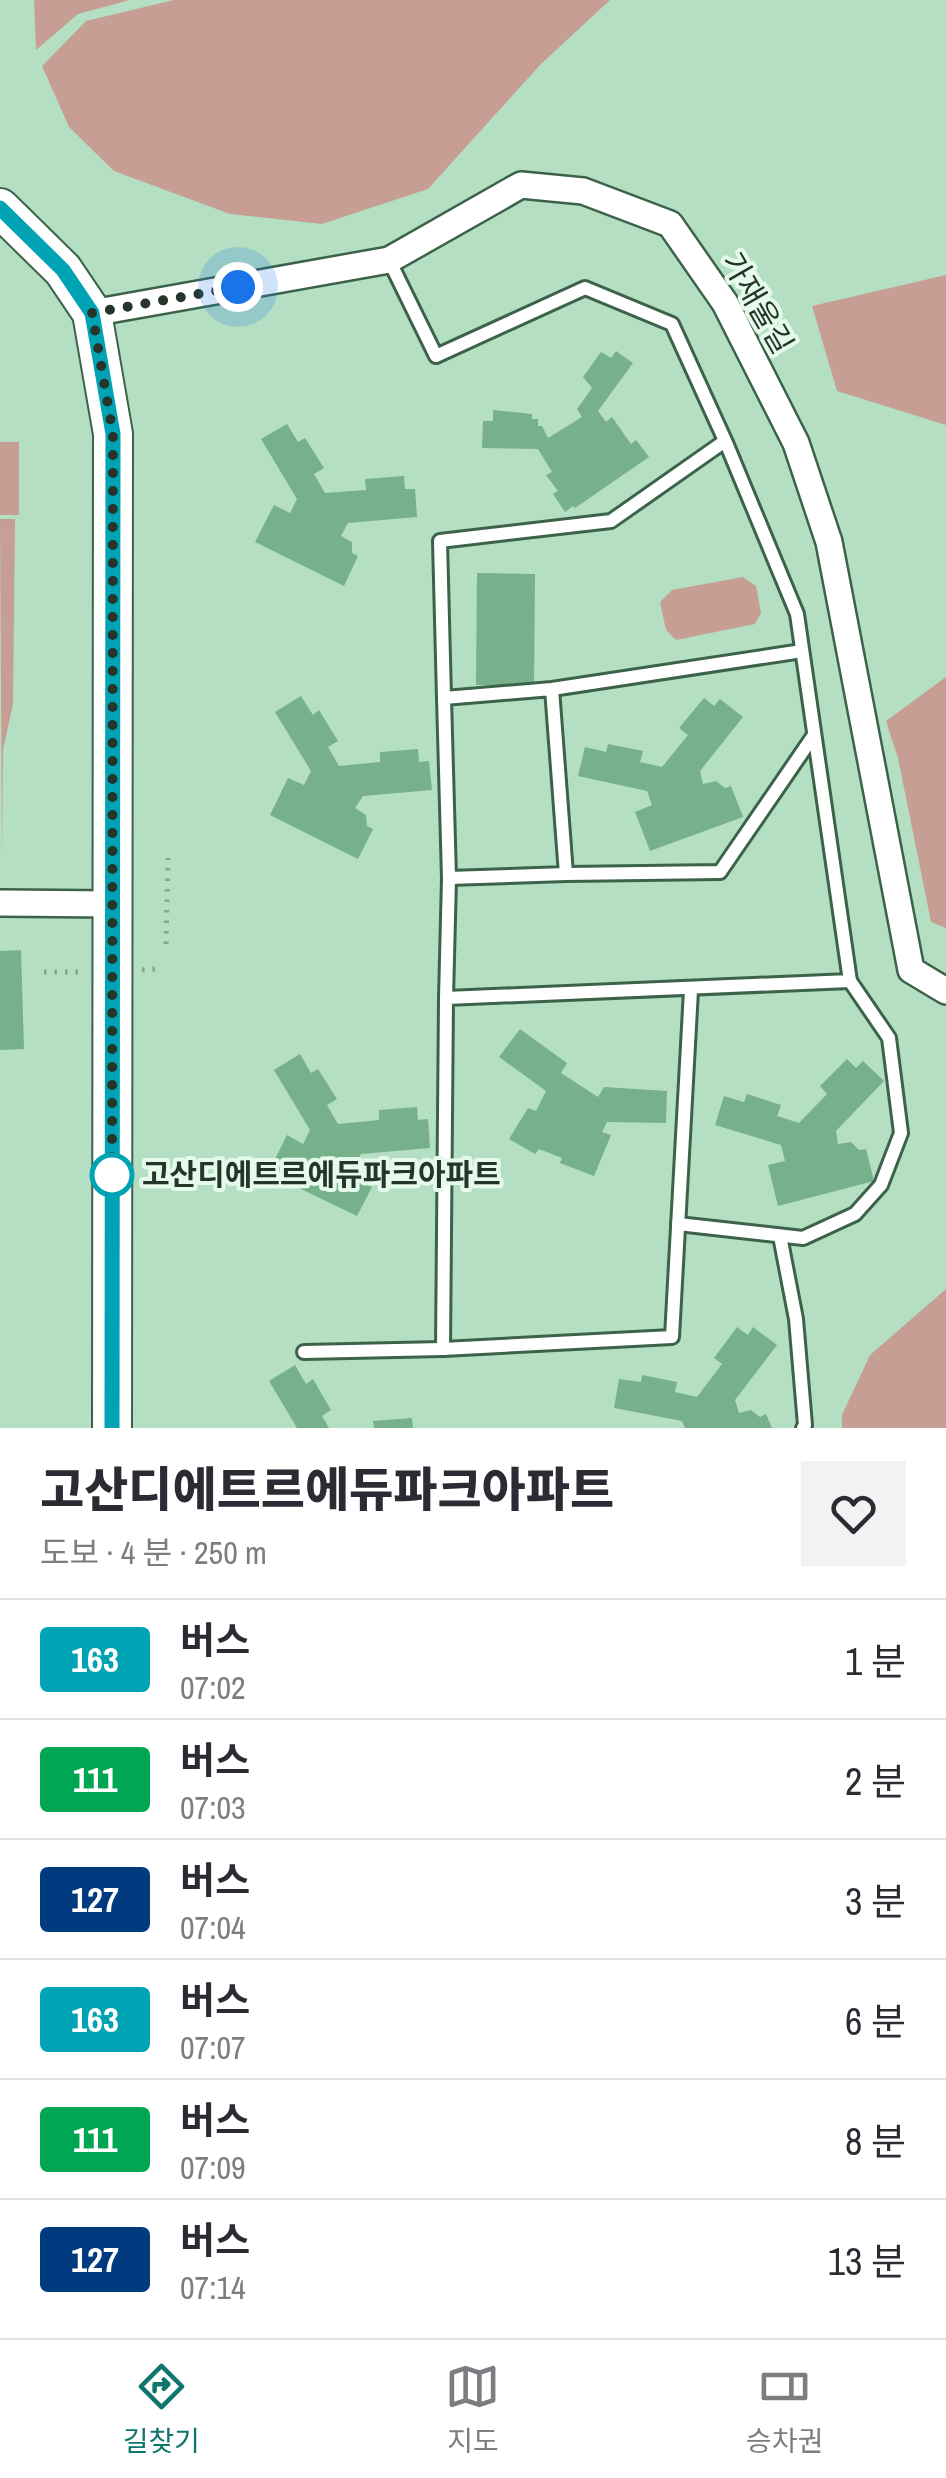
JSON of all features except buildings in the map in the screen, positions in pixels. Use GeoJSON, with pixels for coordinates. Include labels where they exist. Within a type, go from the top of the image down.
{"type":"FeatureCollection","features":[{"type":"Feature","properties":{"kind":"street","name":"가재울길"},"geometry":{"type":"LineString","coordinates":[[92,313],[389,260],[521,185],[583,191],[670,224],[725,303],[796,443],[829,542],[911,970],[946,991]]}},
{"type":"Feature","properties":{"kind":"street"},"geometry":{"type":"LineString","coordinates":[[0,208],[63,270],[92,313],[113,434],[112,1428]]}},
{"type":"Feature","properties":{"kind":"street"},"geometry":{"type":"LineString","coordinates":[[0,902],[113,904]]}},
{"type":"Feature","properties":{"kind":"lane"},"geometry":{"type":"LineString","coordinates":[[389,260],[436,356],[585,288],[672,324],[796,614],[850,981],[889,1038],[901,1134],[882,1185],[855,1214],[803,1238],[678,1224]]}},
{"type":"Feature","properties":{"kind":"lane"},"geometry":{"type":"LineString","coordinates":[[442,1348],[449,878],[440,541],[610,522],[725,441]]}},
{"type":"Feature","properties":{"kind":"lane"},"geometry":{"type":"LineString","coordinates":[[444,698],[552,688],[802,651]]}},
{"type":"Feature","properties":{"kind":"lane"},"geometry":{"type":"LineString","coordinates":[[552,688],[566,874]]}},
{"type":"Feature","properties":{"kind":"lane"},"geometry":{"type":"LineString","coordinates":[[449,878],[720,872],[814,735]]}},
{"type":"Feature","properties":{"kind":"lane"},"geometry":{"type":"LineString","coordinates":[[446,998],[850,981]]}},
{"type":"Feature","properties":{"kind":"lane"},"geometry":{"type":"LineString","coordinates":[[304,1352],[672,1337],[691,990]]}},
{"type":"Feature","properties":{"kind":"lane"},"geometry":{"type":"LineString","coordinates":[[780,1236],[796,1319],[805,1425],[802,1428]]}},
{"type":"Feature","properties":{"kind":"path"},"geometry":{"type":"LineString","coordinates":[[166,944],[168,858]]}},
{"type":"Feature","properties":{"kind":"shaded area"},"geometry":{"type":"Polygon","coordinates":[[[34,0],[130,0],[78,14],[36,50],[34,0]]]}},
{"type":"Feature","properties":{"kind":"shaded area"},"geometry":{"type":"Polygon","coordinates":[[[174,0],[610,0],[540,65],[428,189],[322,224],[230,214],[114,171],[69,127],[42,66],[86,21],[174,0]]]}},
{"type":"Feature","properties":{"kind":"shaded area"},"geometry":{"type":"Polygon","coordinates":[[[946,275],[946,425],[837,391],[812,306],[946,275]]]}},
{"type":"Feature","properties":{"kind":"shaded area"},"geometry":{"type":"Polygon","coordinates":[[[0,442],[19,442],[19,515],[0,515],[0,442]]]}},
{"type":"Feature","properties":{"kind":"shaded area"},"geometry":{"type":"Polygon","coordinates":[[[0,519],[15,519],[13,704],[3,750],[2,858],[0,519]]]}},
{"type":"Feature","properties":{"kind":"shaded area"},"geometry":{"type":"Polygon","coordinates":[[[743,577],[756,586],[761,613],[755,624],[676,640],[666,630],[660,602],[672,590],[743,577]]]}},
{"type":"Feature","properties":{"kind":"shaded area"},"geometry":{"type":"Polygon","coordinates":[[[946,677],[946,928],[931,922],[898,758],[886,721],[946,677]]]}},
{"type":"Feature","properties":{"kind":"shaded area"},"geometry":{"type":"Polygon","coordinates":[[[946,1289],[946,1428],[842,1428],[842,1415],[870,1355],[946,1289]]]}},
{"type":"Feature","properties":{"kind":"bus line","name":"163"},"geometry":{"type":"LineString","coordinates":[[0,208],[63,270],[92,313],[113,434],[112,1428]]}},
{"type":"Feature","properties":{"kind":"place","name":"고산디에트르에듀파크아파트"},"geometry":{"type":"Point","coordinates":[112,1175]}},
{"type":"Feature","properties":{"kind":"route"},"geometry":{"type":"LineString","coordinates":[[112,1175],[112,1184],[113,434],[92,313],[238,287]]}}]}
